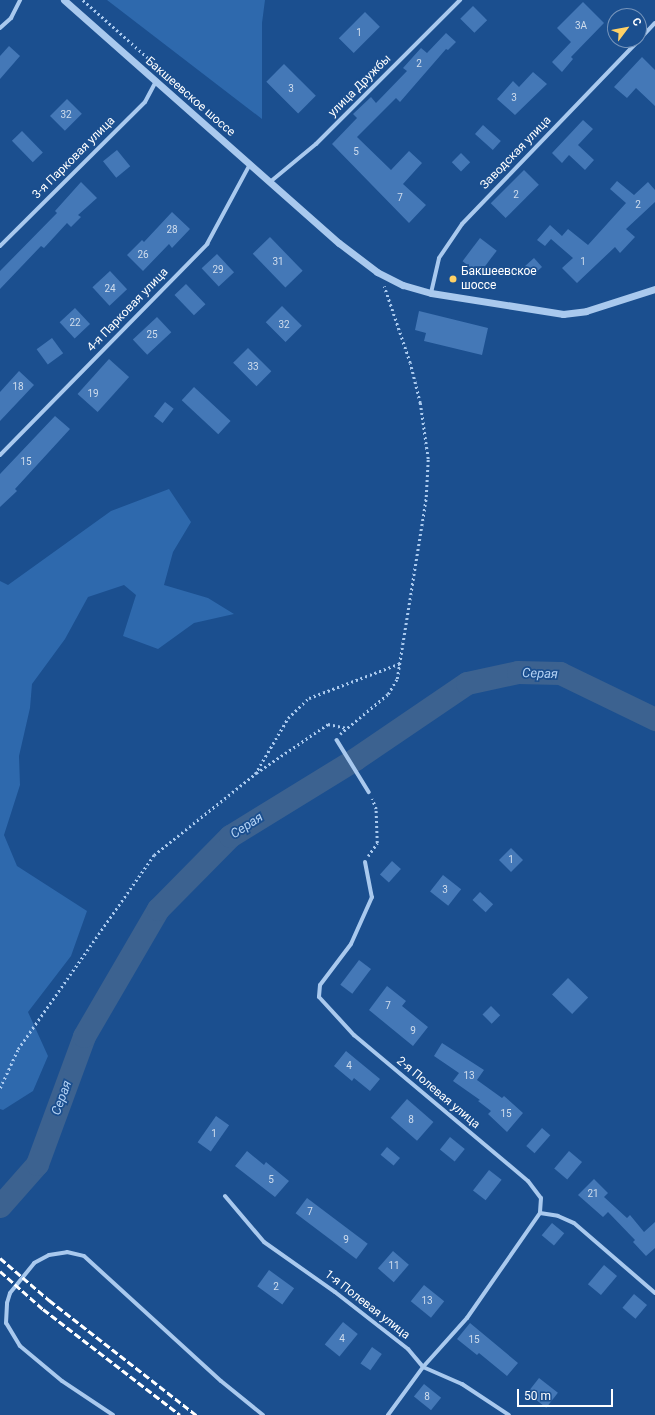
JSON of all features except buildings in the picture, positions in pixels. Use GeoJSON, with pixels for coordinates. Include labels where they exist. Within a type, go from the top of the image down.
{"type":"FeatureCollection","features":[{"type":"Feature","properties":{"kind":"street"},"geometry":{"type":"LineString","coordinates":[[0,28],[11,18],[20,0]]}},
{"type":"Feature","properties":{"kind":"street","name":"Бакшеевское шоссе"},"geometry":{"type":"LineString","coordinates":[[64,0],[270,182],[377,272],[403,285],[431,293],[563,314],[586,311],[655,289]]}},
{"type":"Feature","properties":{"kind":"street","name":"улица Дружбы"},"geometry":{"type":"LineString","coordinates":[[270,182],[316,144],[460,0]]}},
{"type":"Feature","properties":{"kind":"street","name":"Заводская улица"},"geometry":{"type":"LineString","coordinates":[[647,32],[655,23]]}},
{"type":"Feature","properties":{"kind":"street","name":"Заводская улица"},"geometry":{"type":"LineString","coordinates":[[431,293],[439,258],[462,224],[631,48]]}},
{"type":"Feature","properties":{"kind":"street","name":"3-я Парковая улица"},"geometry":{"type":"LineString","coordinates":[[0,246],[145,102],[156,81]]}},
{"type":"Feature","properties":{"kind":"street","name":"4-я Парковая улица"},"geometry":{"type":"LineString","coordinates":[[0,455],[207,244],[250,164]]}},
{"type":"Feature","properties":{"kind":"street"},"geometry":{"type":"LineString","coordinates":[[338,740],[369,792]]}},
{"type":"Feature","properties":{"kind":"street","name":"2-я Полевая улица"},"geometry":{"type":"LineString","coordinates":[[364,862],[372,897],[351,944],[320,985],[320,997],[354,1035],[528,1181],[541,1198],[540,1213]]}},
{"type":"Feature","properties":{"kind":"street","name":"1-я Полевая улица"},"geometry":{"type":"LineString","coordinates":[[225,1196],[264,1242],[335,1292],[408,1349],[423,1367],[462,1384],[509,1415]]}},
{"type":"Feature","properties":{"kind":"street"},"geometry":{"type":"LineString","coordinates":[[388,1415],[423,1367],[467,1318],[540,1213],[558,1216],[574,1223],[655,1293]]}},
{"type":"Feature","properties":{"kind":"street"},"geometry":{"type":"LineString","coordinates":[[113,1415],[62,1381],[20,1346],[6,1323],[7,1303],[10,1293],[34,1263],[49,1255],[67,1252],[84,1256],[221,1381],[263,1415]]}},
{"type":"Feature","properties":{"kind":"path"},"geometry":{"type":"LineString","coordinates":[[83,0],[231,132]]}},
{"type":"Feature","properties":{"kind":"path"},"geometry":{"type":"LineString","coordinates":[[338,740],[336,737],[388,694],[397,680],[401,663],[426,497],[428,459],[420,403],[410,363],[388,296],[377,272]]}},
{"type":"Feature","properties":{"kind":"path"},"geometry":{"type":"LineString","coordinates":[[254,774],[288,718],[309,698],[401,663]]}},
{"type":"Feature","properties":{"kind":"path"},"geometry":{"type":"LineString","coordinates":[[0,1088],[18,1049],[154,855],[254,774],[328,724],[348,728]]}},
{"type":"Feature","properties":{"kind":"path"},"geometry":{"type":"LineString","coordinates":[[364,862],[377,843],[376,809],[369,792]]}},
{"type":"Feature","properties":{"kind":"shaded area"},"geometry":{"type":"Polygon","coordinates":[[[107,0],[265,0],[262,23],[262,119],[107,0]]]}},
{"type":"Feature","properties":{"kind":"shaded area"},"geometry":{"type":"Polygon","coordinates":[[[169,489],[191,522],[173,552],[164,585],[208,598],[234,614],[194,623],[158,649],[123,636],[136,595],[124,585],[88,597],[65,639],[32,684],[30,708],[19,756],[20,785],[4,835],[17,866],[87,911],[71,956],[28,1012],[48,1056],[33,1091],[3,1110],[0,1109],[0,581],[8,585],[111,511],[169,489]]]}},
{"type":"Feature","properties":{"kind":"waterway","name":"Серая"},"geometry":{"type":"LineString","coordinates":[[0,1206],[37,1164],[84,1036],[158,909],[230,836],[355,759],[467,683],[518,672],[560,673],[655,719]]}},
{"type":"Feature","properties":{"kind":"railway"},"geometry":{"type":"LineString","coordinates":[[0,1258],[49,1300],[196,1415]]}},
{"type":"Feature","properties":{"kind":"railway"},"geometry":{"type":"LineString","coordinates":[[0,1271],[43,1309],[180,1415]]}},
{"type":"Feature","properties":{"kind":"place","name":"Бакшеевское шоссе"},"geometry":{"type":"Point","coordinates":[453,279]}}]}
